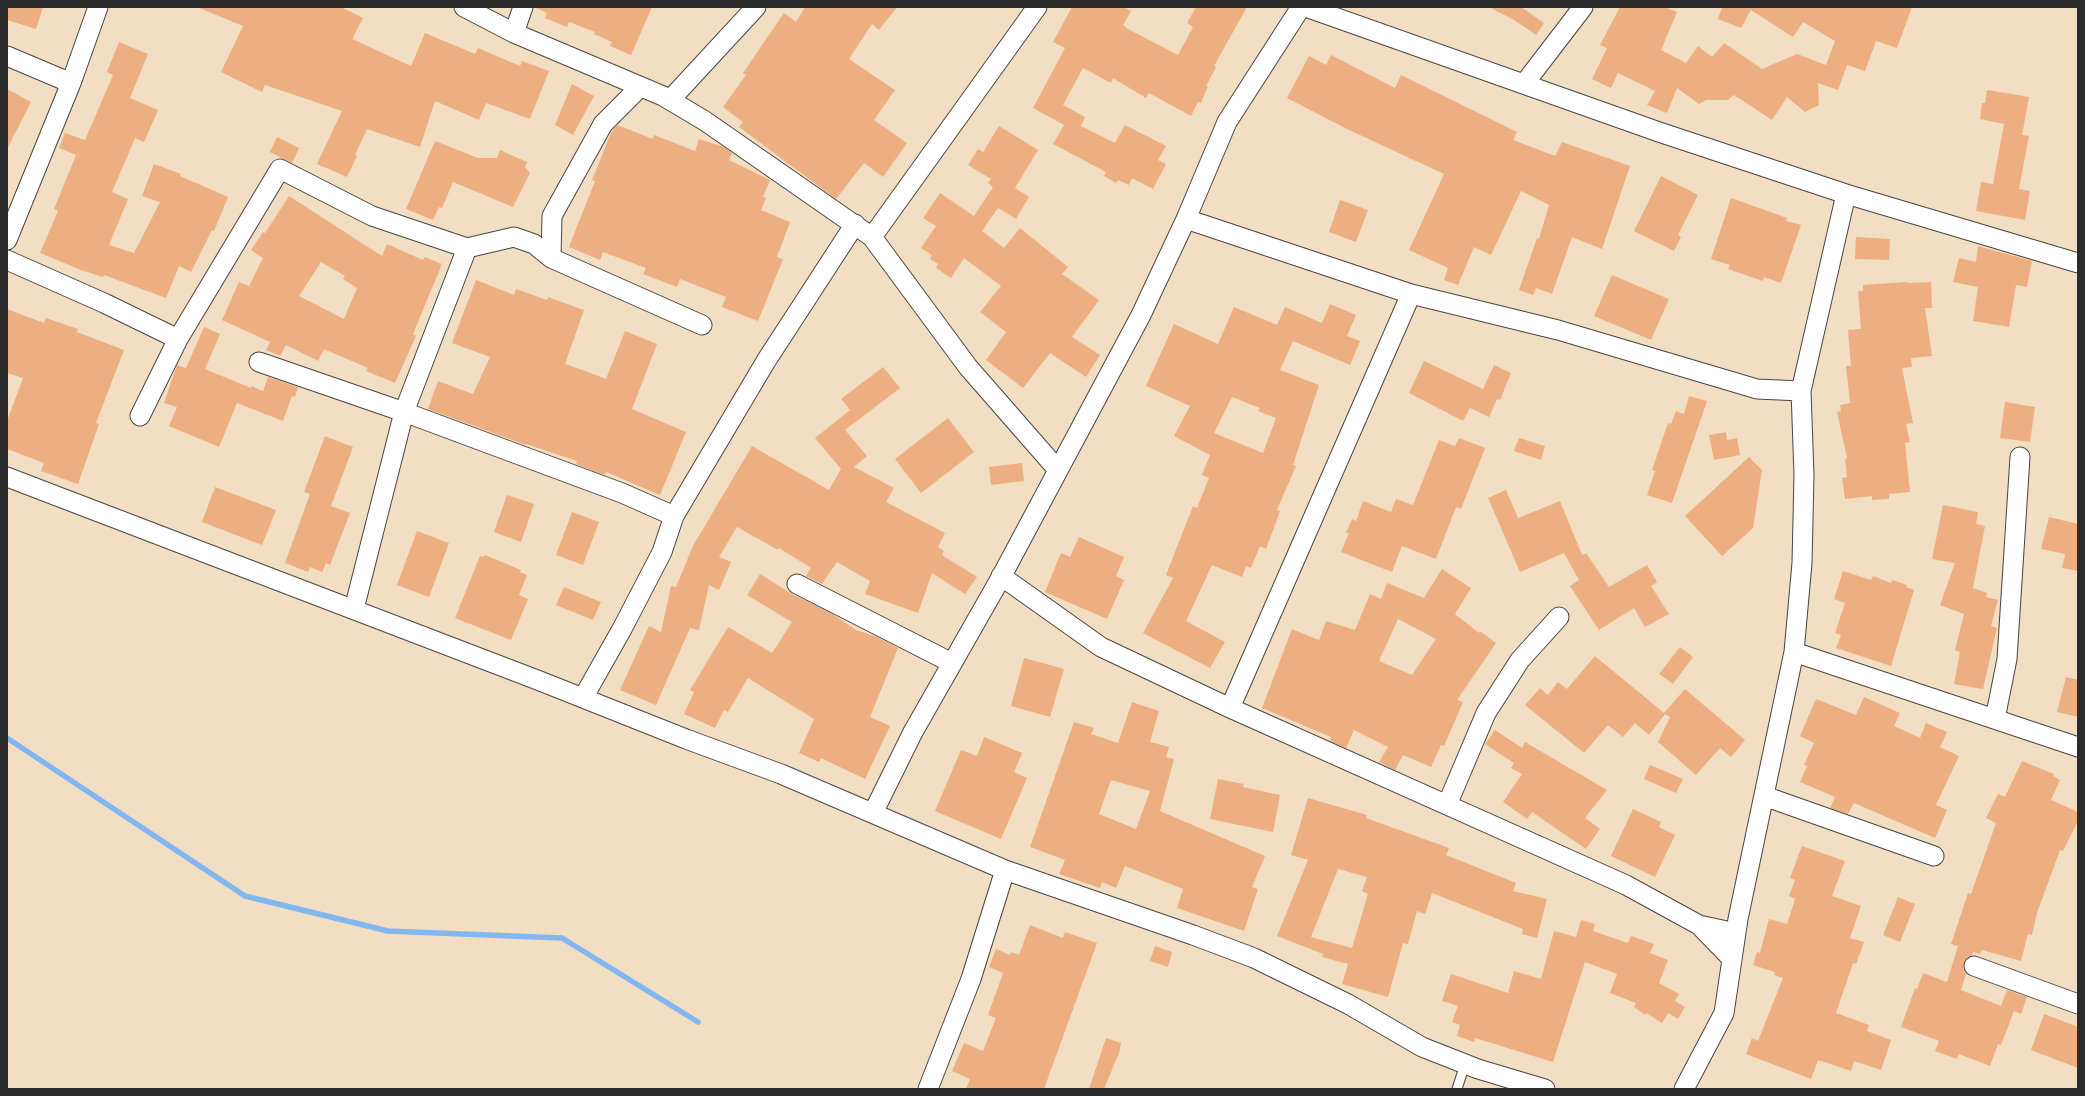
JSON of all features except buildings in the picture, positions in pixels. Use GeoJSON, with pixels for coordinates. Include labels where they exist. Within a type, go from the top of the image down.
{"type":"FeatureCollection","features":[{"type":"Feature","properties":{"kind":"street"},"geometry":{"type":"LineString","coordinates":[[7,240],[71,83],[98,7]]}},
{"type":"Feature","properties":{"kind":"street"},"geometry":{"type":"LineString","coordinates":[[464,7],[514,33],[670,100],[705,120],[872,237],[968,367],[1058,470]]}},
{"type":"Feature","properties":{"kind":"street"},"geometry":{"type":"LineString","coordinates":[[514,33],[523,7]]}},
{"type":"Feature","properties":{"kind":"street"},"geometry":{"type":"LineString","coordinates":[[670,100],[756,7]]}},
{"type":"Feature","properties":{"kind":"street"},"geometry":{"type":"LineString","coordinates":[[872,237],[1037,7]]}},
{"type":"Feature","properties":{"kind":"street"},"geometry":{"type":"LineString","coordinates":[[873,813],[912,732],[1001,576],[1141,315],[1186,219],[1227,122],[1301,7]]}},
{"type":"Feature","properties":{"kind":"street"},"geometry":{"type":"LineString","coordinates":[[1306,7],[1524,84],[1846,194],[2078,263]]}},
{"type":"Feature","properties":{"kind":"street"},"geometry":{"type":"LineString","coordinates":[[1524,84],[1583,7]]}},
{"type":"Feature","properties":{"kind":"street"},"geometry":{"type":"LineString","coordinates":[[7,56],[71,83]]}},
{"type":"Feature","properties":{"kind":"street"},"geometry":{"type":"LineString","coordinates":[[551,258],[552,216],[603,124],[640,87]]}},
{"type":"Feature","properties":{"kind":"street"},"geometry":{"type":"LineString","coordinates":[[140,416],[178,339],[280,169],[372,216],[467,248],[514,237],[534,244],[551,258],[702,325]]}},
{"type":"Feature","properties":{"kind":"street"},"geometry":{"type":"LineString","coordinates":[[1684,1089],[1724,1013],[1736,933],[1794,652],[1802,563],[1804,475],[1801,391],[1846,194]]}},
{"type":"Feature","properties":{"kind":"street"},"geometry":{"type":"LineString","coordinates":[[1186,219],[1411,294],[1558,330],[1758,389],[1801,391]]}},
{"type":"Feature","properties":{"kind":"street"},"geometry":{"type":"LineString","coordinates":[[583,698],[622,629],[662,552],[674,516],[770,355],[855,224]]}},
{"type":"Feature","properties":{"kind":"street"},"geometry":{"type":"LineString","coordinates":[[354,609],[404,412],[467,248]]}},
{"type":"Feature","properties":{"kind":"street"},"geometry":{"type":"LineString","coordinates":[[7,260],[104,303],[178,339]]}},
{"type":"Feature","properties":{"kind":"street"},"geometry":{"type":"LineString","coordinates":[[1230,708],[1411,294]]}},
{"type":"Feature","properties":{"kind":"street"},"geometry":{"type":"LineString","coordinates":[[259,362],[404,412],[622,493],[674,516]]}},
{"type":"Feature","properties":{"kind":"street"},"geometry":{"type":"LineString","coordinates":[[1995,719],[2007,659],[2020,457]]}},
{"type":"Feature","properties":{"kind":"street"},"geometry":{"type":"LineString","coordinates":[[7,477],[354,609],[686,739],[781,774],[1005,870],[1179,930],[1254,958],[1348,1004],[1422,1047],[1465,1064],[1545,1089]]}},
{"type":"Feature","properties":{"kind":"street"},"geometry":{"type":"LineString","coordinates":[[1001,576],[1101,647],[1230,708],[1626,885],[1699,925],[1736,933]]}},
{"type":"Feature","properties":{"kind":"street"},"geometry":{"type":"LineString","coordinates":[[797,584],[952,663]]}},
{"type":"Feature","properties":{"kind":"street"},"geometry":{"type":"LineString","coordinates":[[1447,805],[1486,713],[1520,660],[1559,616]]}},
{"type":"Feature","properties":{"kind":"street"},"geometry":{"type":"LineString","coordinates":[[1794,652],[2078,747]]}},
{"type":"Feature","properties":{"kind":"street"},"geometry":{"type":"LineString","coordinates":[[1764,796],[1934,856]]}},
{"type":"Feature","properties":{"kind":"street"},"geometry":{"type":"LineString","coordinates":[[928,1089],[971,979],[1005,870]]}},
{"type":"Feature","properties":{"kind":"street"},"geometry":{"type":"LineString","coordinates":[[1699,925],[1732,959]]}},
{"type":"Feature","properties":{"kind":"street"},"geometry":{"type":"LineString","coordinates":[[1974,966],[2078,1004]]}},
{"type":"Feature","properties":{"kind":"lane"},"geometry":{"type":"LineString","coordinates":[[1457,1089],[1465,1064]]}},
{"type":"Feature","properties":{"kind":"waterway"},"geometry":{"type":"LineString","coordinates":[[7,738],[245,896],[388,931],[562,938],[698,1022]]}}]}
